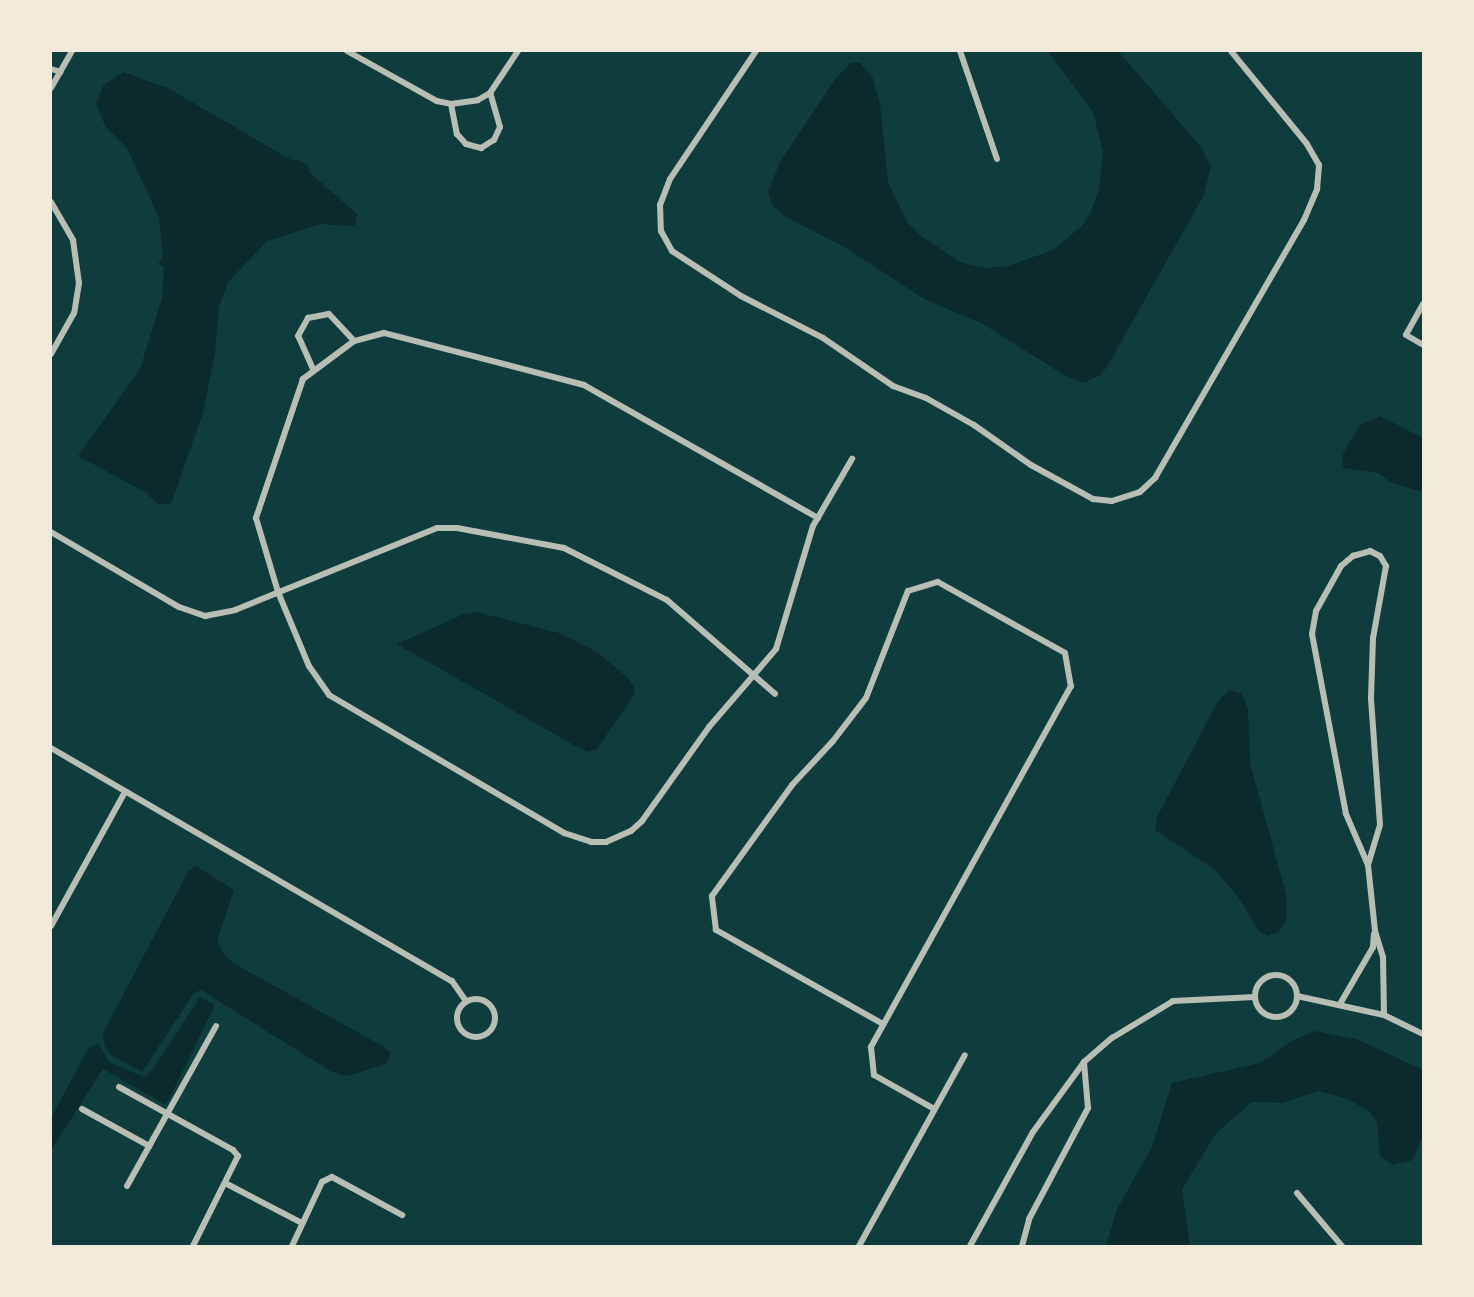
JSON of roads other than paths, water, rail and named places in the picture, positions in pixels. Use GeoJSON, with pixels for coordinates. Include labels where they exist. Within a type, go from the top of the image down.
{"type":"FeatureCollection","features":[{"type":"Feature","properties":{"kind":"street"},"geometry":{"type":"LineString","coordinates":[[51,88],[72,51]]}},
{"type":"Feature","properties":{"kind":"street"},"geometry":{"type":"LineString","coordinates":[[347,51],[437,101],[451,104],[478,100],[490,93],[518,51]]}},
{"type":"Feature","properties":{"kind":"street"},"geometry":{"type":"LineString","coordinates":[[756,51],[670,180],[660,205],[661,231],[672,251],[721,284],[823,338],[893,386],[926,398],[974,425],[1030,465],[1093,499],[1112,501],[1140,492],[1155,478],[1304,220],[1317,189],[1319,165],[1315,158],[1232,51]]}},
{"type":"Feature","properties":{"kind":"street"},"geometry":{"type":"LineString","coordinates":[[960,51],[997,159]]}},
{"type":"Feature","properties":{"kind":"street"},"geometry":{"type":"LineString","coordinates":[[51,69],[61,72]]}},
{"type":"Feature","properties":{"kind":"street"},"geometry":{"type":"LineString","coordinates":[[451,104],[457,134],[466,144],[481,148],[494,141],[500,127],[490,93]]}},
{"type":"Feature","properties":{"kind":"street"},"geometry":{"type":"LineString","coordinates":[[51,202],[73,240],[79,283],[74,314],[51,354]]}},
{"type":"Feature","properties":{"kind":"street"},"geometry":{"type":"LineString","coordinates":[[1423,304],[1406,335],[1423,345]]}},
{"type":"Feature","properties":{"kind":"street"},"geometry":{"type":"LineString","coordinates":[[313,369],[299,344],[300,329],[308,318],[329,314],[354,341]]}},
{"type":"Feature","properties":{"kind":"street"},"geometry":{"type":"LineString","coordinates":[[818,518],[584,385],[400,336],[370,335],[354,341],[313,369],[296,392],[256,518],[278,592],[314,678],[329,695],[564,833],[591,842],[618,839],[642,821],[709,727],[755,676],[781,637],[808,540],[852,459]]}},
{"type":"Feature","properties":{"kind":"street"},"geometry":{"type":"LineString","coordinates":[[51,532],[192,613],[219,614],[427,531],[457,528],[579,554],[667,600],[776,694]]}},
{"type":"Feature","properties":{"kind":"street"},"geometry":{"type":"LineString","coordinates":[[1368,865],[1380,825],[1371,699],[1372,648],[1386,566],[1380,556],[1370,551],[1353,556],[1341,566],[1316,611],[1312,634],[1346,814],[1368,865],[1375,931],[1383,957],[1384,1016]]}},
{"type":"Feature","properties":{"kind":"street"},"geometry":{"type":"LineString","coordinates":[[883,1024],[716,930],[712,896],[792,785],[833,741],[866,698],[908,591],[938,582],[1065,653],[1071,686],[871,1047],[874,1075],[934,1109]]}},
{"type":"Feature","properties":{"kind":"street"},"geometry":{"type":"LineString","coordinates":[[51,748],[452,981],[466,1001]]}},
{"type":"Feature","properties":{"kind":"street"},"geometry":{"type":"LineString","coordinates":[[51,926],[125,792]]}},
{"type":"Feature","properties":{"kind":"street"},"geometry":{"type":"LineString","coordinates":[[1340,1004],[1373,947],[1375,931]]}},
{"type":"Feature","properties":{"kind":"street"},"geometry":{"type":"LineString","coordinates":[[1272,975],[1288,978],[1297,996],[1289,1013],[1277,1017],[1261,1010],[1255,997],[1259,984],[1272,975]]}},
{"type":"Feature","properties":{"kind":"street"},"geometry":{"type":"LineString","coordinates":[[1297,996],[1340,1004],[1384,1016],[1423,1034]]}},
{"type":"Feature","properties":{"kind":"street"},"geometry":{"type":"LineString","coordinates":[[970,1246],[1008,1181],[1033,1132],[1083,1062],[1112,1038],[1173,1001],[1255,997]]}},
{"type":"Feature","properties":{"kind":"street"},"geometry":{"type":"LineString","coordinates":[[480,998],[493,1007],[496,1020],[486,1035],[471,1036],[459,1027],[458,1012],[466,1001],[480,998]]}},
{"type":"Feature","properties":{"kind":"street"},"geometry":{"type":"LineString","coordinates":[[127,1186],[216,1026]]}},
{"type":"Feature","properties":{"kind":"street"},"geometry":{"type":"LineString","coordinates":[[859,1246],[965,1055]]}},
{"type":"Feature","properties":{"kind":"street"},"geometry":{"type":"LineString","coordinates":[[1022,1246],[1029,1219],[1088,1108],[1083,1062]]}},
{"type":"Feature","properties":{"kind":"street"},"geometry":{"type":"LineString","coordinates":[[119,1087],[238,1156],[227,1184],[193,1246]]}},
{"type":"Feature","properties":{"kind":"street"},"geometry":{"type":"LineString","coordinates":[[82,1109],[149,1146]]}},
{"type":"Feature","properties":{"kind":"street"},"geometry":{"type":"LineString","coordinates":[[292,1246],[300,1222],[322,1182],[332,1177],[402,1215]]}},
{"type":"Feature","properties":{"kind":"street"},"geometry":{"type":"LineString","coordinates":[[227,1184],[300,1222]]}},
{"type":"Feature","properties":{"kind":"street"},"geometry":{"type":"LineString","coordinates":[[1297,1193],[1342,1246]]}},
{"type":"Feature","properties":{"kind":"water"},"geometry":{"type":"Polygon","coordinates":[[[1048,51],[1118,51],[1201,147],[1211,166],[1204,195],[1108,365],[1101,375],[1083,383],[1064,375],[983,324],[926,300],[846,248],[784,216],[772,205],[768,192],[780,162],[835,79],[851,63],[860,63],[873,78],[880,104],[888,182],[907,222],[921,236],[962,263],[987,268],[1008,266],[1053,250],[1082,226],[1091,211],[1099,190],[1103,152],[1093,112],[1048,51]]]}},
{"type":"Feature","properties":{"kind":"water"},"geometry":{"type":"Polygon","coordinates":[[[123,72],[168,88],[293,161],[297,159],[308,166],[309,172],[357,214],[355,225],[321,224],[267,241],[228,282],[219,307],[215,353],[203,413],[171,504],[158,504],[145,492],[78,456],[140,369],[162,298],[164,267],[158,264],[163,257],[159,218],[127,148],[105,126],[96,103],[103,86],[123,72]]]}},
{"type":"Feature","properties":{"kind":"water"},"geometry":{"type":"Polygon","coordinates":[[[1380,416],[1423,438],[1423,492],[1392,483],[1378,473],[1343,468],[1343,453],[1360,425],[1380,416]]]}},
{"type":"Feature","properties":{"kind":"water"},"geometry":{"type":"Polygon","coordinates":[[[476,612],[559,633],[597,652],[627,677],[635,688],[634,695],[597,749],[588,752],[579,748],[397,644],[464,614],[476,612]]]}},
{"type":"Feature","properties":{"kind":"water"},"geometry":{"type":"Polygon","coordinates":[[[1229,690],[1242,693],[1248,709],[1250,763],[1286,894],[1287,919],[1278,932],[1267,936],[1258,930],[1239,898],[1215,870],[1155,830],[1157,817],[1218,701],[1229,690]]]}},
{"type":"Feature","properties":{"kind":"water"},"geometry":{"type":"Polygon","coordinates":[[[196,866],[234,890],[217,941],[223,953],[233,963],[384,1047],[391,1053],[386,1064],[348,1076],[332,1072],[201,990],[194,993],[142,1072],[112,1056],[105,1047],[103,1033],[189,870],[196,866]]]}},
{"type":"Feature","properties":{"kind":"water"},"geometry":{"type":"Polygon","coordinates":[[[200,997],[215,1005],[166,1105],[103,1069],[51,1150],[51,1118],[88,1049],[98,1043],[109,1062],[144,1077],[153,1069],[200,997]]]}},
{"type":"Feature","properties":{"kind":"water"},"geometry":{"type":"Polygon","coordinates":[[[1316,1031],[1359,1040],[1423,1070],[1423,1136],[1413,1160],[1393,1165],[1380,1156],[1377,1122],[1370,1112],[1346,1098],[1318,1091],[1281,1103],[1252,1102],[1217,1132],[1182,1189],[1190,1246],[1106,1246],[1117,1209],[1152,1147],[1172,1083],[1260,1063],[1295,1039],[1316,1031]]]}}]}
